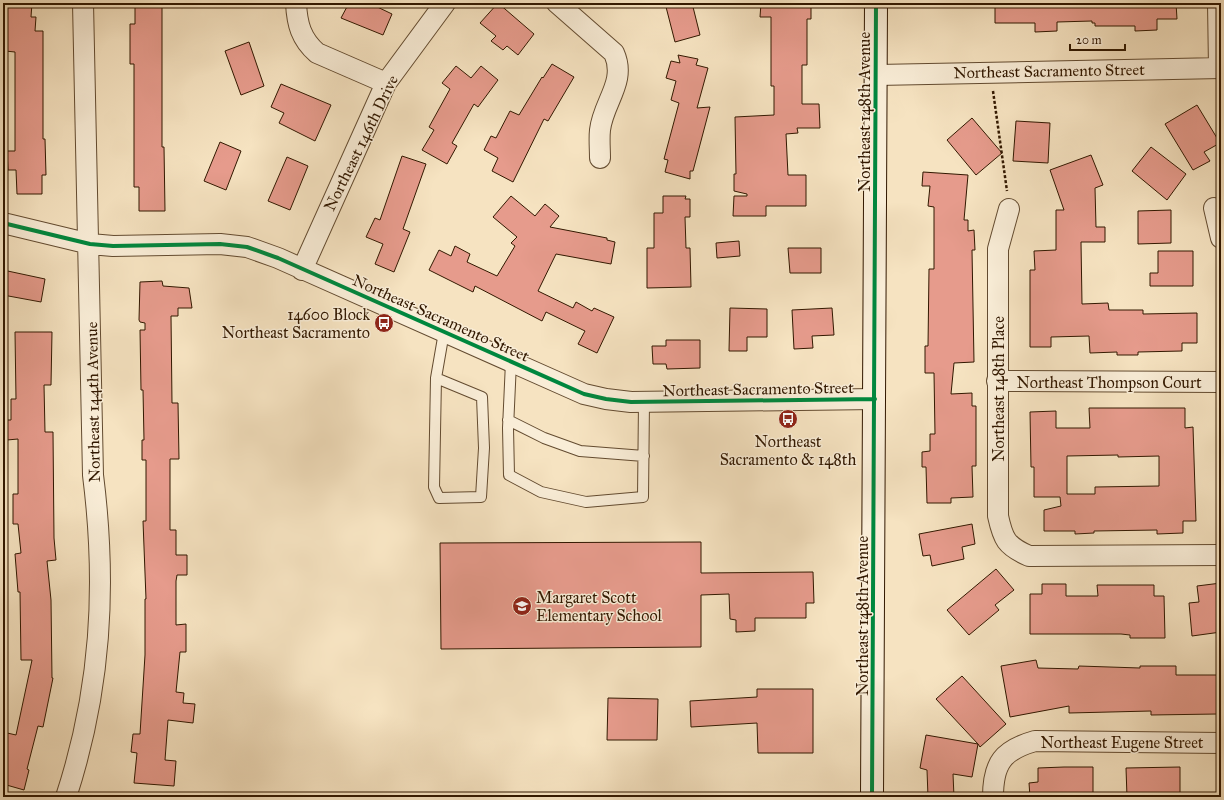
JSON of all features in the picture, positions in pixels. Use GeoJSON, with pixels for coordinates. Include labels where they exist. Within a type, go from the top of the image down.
{"type":"FeatureCollection","features":[{"type":"Feature","properties":{"kind":"main road","name":"Northeast 148th Avenue"},"geometry":{"type":"LineString","coordinates":[[872,797],[877,75],[876,3]]}},
{"type":"Feature","properties":{"kind":"street","name":"Northeast 144th Avenue"},"geometry":{"type":"LineString","coordinates":[[66,797],[76,767],[87,719],[95,671],[100,622],[101,573],[99,524],[94,475],[90,244],[83,3]]}},
{"type":"Feature","properties":{"kind":"street"},"geometry":{"type":"LineString","coordinates":[[296,3],[297,18],[300,30],[308,45],[317,53],[386,82]]}},
{"type":"Feature","properties":{"kind":"street","name":"Northeast 146th Drive"},"geometry":{"type":"LineString","coordinates":[[302,270],[386,82],[445,3]]}},
{"type":"Feature","properties":{"kind":"street"},"geometry":{"type":"LineString","coordinates":[[557,3],[614,53],[618,61],[619,73],[600,129],[600,158]]}},
{"type":"Feature","properties":{"kind":"street"},"geometry":{"type":"LineString","coordinates":[[1218,3],[1220,68]]}},
{"type":"Feature","properties":{"kind":"street","name":"Northeast Sacramento Street"},"geometry":{"type":"LineString","coordinates":[[877,75],[1220,68]]}},
{"type":"Feature","properties":{"kind":"street"},"geometry":{"type":"LineString","coordinates":[[1214,208],[1221,238]]}},
{"type":"Feature","properties":{"kind":"street","name":"Northeast 148th Place"},"geometry":{"type":"LineString","coordinates":[[1009,209],[998,249],[998,516],[1002,535],[1014,550],[1029,556],[1221,555]]}},
{"type":"Feature","properties":{"kind":"street","name":"Northeast Sacramento Street"},"geometry":{"type":"LineString","coordinates":[[3,224],[90,244],[113,246],[227,245],[247,247],[278,258],[302,270],[584,394],[606,399],[644,402],[875,399]]}},
{"type":"Feature","properties":{"kind":"street","name":"Northeast Thompson Court"},"geometry":{"type":"LineString","coordinates":[[997,381],[1221,382]]}},
{"type":"Feature","properties":{"kind":"street","name":"Northeast Eugene Street"},"geometry":{"type":"LineString","coordinates":[[993,797],[997,767],[1004,756],[1018,746],[1036,741],[1221,743]]}},
{"type":"Feature","properties":{"kind":"lane"},"geometry":{"type":"LineString","coordinates":[[436,378],[482,397],[484,448],[481,497],[439,498],[434,487],[436,378],[444,332]]}},
{"type":"Feature","properties":{"kind":"lane"},"geometry":{"type":"LineString","coordinates":[[511,362],[508,420],[509,475],[541,492],[586,502],[643,497],[644,402]]}},
{"type":"Feature","properties":{"kind":"lane"},"geometry":{"type":"LineString","coordinates":[[508,420],[544,438],[580,451],[644,456]]}},
{"type":"Feature","properties":{"kind":"path"},"geometry":{"type":"LineString","coordinates":[[992,73],[993,94],[1009,209]]}},
{"type":"Feature","properties":{"kind":"building"},"geometry":{"type":"Polygon","coordinates":[[[6,3],[32,3],[31,17],[36,17],[35,31],[43,31],[43,139],[45,139],[46,175],[42,175],[42,194],[17,194],[16,170],[8,170],[7,151],[15,151],[15,52],[5,51],[6,3]]]}},
{"type":"Feature","properties":{"kind":"building"},"geometry":{"type":"Polygon","coordinates":[[[349,3],[369,3],[392,14],[383,35],[341,18],[349,3]]]}},
{"type":"Feature","properties":{"kind":"building"},"geometry":{"type":"Polygon","coordinates":[[[498,3],[534,34],[518,55],[507,46],[503,50],[491,41],[496,36],[480,23],[498,3]]]}},
{"type":"Feature","properties":{"kind":"building"},"geometry":{"type":"Polygon","coordinates":[[[665,3],[692,3],[700,35],[675,42],[665,3]]]}},
{"type":"Feature","properties":{"kind":"building"},"geometry":{"type":"Polygon","coordinates":[[[761,3],[811,3],[811,19],[807,19],[807,65],[802,65],[802,104],[819,104],[820,128],[797,128],[798,133],[786,134],[788,175],[806,175],[806,206],[766,206],[766,216],[733,216],[734,196],[747,196],[747,194],[734,191],[734,174],[736,174],[735,117],[774,115],[774,86],[771,86],[771,17],[760,17],[761,3]]]}},
{"type":"Feature","properties":{"kind":"building"},"geometry":{"type":"Polygon","coordinates":[[[995,3],[1176,3],[1177,19],[1157,19],[1157,30],[1135,31],[1135,26],[1095,26],[1095,23],[1092,23],[1092,21],[1057,22],[1057,31],[1035,32],[1035,23],[995,23],[995,3]]]}},
{"type":"Feature","properties":{"kind":"building"},"geometry":{"type":"Polygon","coordinates":[[[135,7],[162,7],[162,147],[164,147],[165,211],[139,211],[139,187],[134,187],[134,64],[130,64],[130,24],[135,24],[135,7]]]}},
{"type":"Feature","properties":{"kind":"building"},"geometry":{"type":"Polygon","coordinates":[[[249,42],[264,86],[241,95],[225,51],[249,42]]]}},
{"type":"Feature","properties":{"kind":"building"},"geometry":{"type":"Polygon","coordinates":[[[678,55],[698,59],[696,65],[708,68],[697,108],[710,107],[693,171],[690,171],[690,179],[665,172],[668,160],[664,159],[679,103],[671,100],[676,81],[666,78],[671,61],[680,63],[678,55]]]}},
{"type":"Feature","properties":{"kind":"building"},"geometry":{"type":"Polygon","coordinates":[[[552,64],[574,77],[548,121],[544,119],[513,182],[492,171],[498,158],[484,150],[491,136],[496,138],[510,111],[519,115],[542,77],[543,78],[552,64]]]}},
{"type":"Feature","properties":{"kind":"building"},"geometry":{"type":"Polygon","coordinates":[[[456,66],[471,78],[481,66],[498,80],[478,107],[474,104],[452,143],[457,146],[447,164],[422,150],[434,130],[429,127],[450,89],[442,83],[456,66]]]}},
{"type":"Feature","properties":{"kind":"building"},"geometry":{"type":"Polygon","coordinates":[[[281,84],[331,105],[315,141],[279,123],[284,113],[271,107],[281,84]]]}},
{"type":"Feature","properties":{"kind":"building"},"geometry":{"type":"Polygon","coordinates":[[[1197,105],[1220,143],[1204,152],[1210,161],[1193,170],[1165,124],[1197,105]]]}},
{"type":"Feature","properties":{"kind":"building"},"geometry":{"type":"Polygon","coordinates":[[[972,118],[1002,153],[976,175],[947,140],[972,118]]]}},
{"type":"Feature","properties":{"kind":"building"},"geometry":{"type":"Polygon","coordinates":[[[1016,121],[1050,123],[1048,163],[1013,161],[1016,121]]]}},
{"type":"Feature","properties":{"kind":"building"},"geometry":{"type":"Polygon","coordinates":[[[220,142],[241,151],[226,190],[204,181],[220,142]]]}},
{"type":"Feature","properties":{"kind":"building"},"geometry":{"type":"Polygon","coordinates":[[[1151,147],[1186,174],[1167,200],[1132,171],[1151,147]]]}},
{"type":"Feature","properties":{"kind":"building"},"geometry":{"type":"Polygon","coordinates":[[[1091,155],[1103,185],[1095,188],[1096,227],[1105,227],[1105,242],[1081,242],[1082,304],[1108,303],[1109,310],[1143,310],[1143,314],[1197,313],[1197,343],[1182,343],[1182,351],[1138,352],[1138,355],[1117,355],[1117,352],[1090,353],[1089,336],[1051,337],[1051,347],[1030,347],[1030,270],[1035,270],[1034,251],[1056,250],[1056,210],[1064,210],[1050,170],[1091,155]]]}},
{"type":"Feature","properties":{"kind":"building"},"geometry":{"type":"Polygon","coordinates":[[[402,156],[426,164],[403,229],[410,232],[394,272],[375,264],[383,244],[366,237],[375,218],[380,220],[402,156]]]}},
{"type":"Feature","properties":{"kind":"building"},"geometry":{"type":"Polygon","coordinates":[[[287,157],[308,166],[290,210],[268,201],[287,157]]]}},
{"type":"Feature","properties":{"kind":"building"},"geometry":{"type":"Polygon","coordinates":[[[923,172],[968,175],[964,220],[968,220],[968,231],[974,230],[975,250],[972,250],[974,362],[954,363],[951,394],[972,393],[972,406],[976,406],[976,466],[972,466],[973,497],[951,498],[951,503],[927,503],[926,467],[922,467],[922,452],[930,451],[930,434],[935,434],[934,373],[925,373],[925,346],[928,346],[929,269],[934,269],[934,207],[928,206],[930,186],[922,186],[923,172]]]}},
{"type":"Feature","properties":{"kind":"building"},"geometry":{"type":"Polygon","coordinates":[[[511,196],[535,216],[545,204],[559,216],[550,227],[607,238],[607,240],[615,242],[611,264],[556,254],[538,291],[573,308],[576,302],[592,311],[594,308],[614,317],[597,353],[578,344],[585,331],[546,312],[542,321],[475,286],[473,292],[429,270],[439,250],[451,256],[455,246],[470,254],[467,262],[497,276],[515,246],[511,243],[517,237],[493,217],[511,196]]]}},
{"type":"Feature","properties":{"kind":"building"},"geometry":{"type":"Polygon","coordinates":[[[663,196],[686,196],[685,199],[690,199],[690,217],[685,217],[686,248],[690,248],[691,287],[647,288],[647,248],[654,248],[654,213],[663,213],[663,196]]]}},
{"type":"Feature","properties":{"kind":"building"},"geometry":{"type":"Polygon","coordinates":[[[1171,210],[1171,243],[1138,244],[1138,211],[1171,210]]]}},
{"type":"Feature","properties":{"kind":"building"},"geometry":{"type":"Polygon","coordinates":[[[739,241],[740,256],[717,258],[716,243],[739,241]]]}},
{"type":"Feature","properties":{"kind":"building"},"geometry":{"type":"Polygon","coordinates":[[[788,248],[821,248],[821,273],[790,273],[788,248]]]}},
{"type":"Feature","properties":{"kind":"building"},"geometry":{"type":"Polygon","coordinates":[[[1158,251],[1193,251],[1193,286],[1150,286],[1150,273],[1158,273],[1158,251]]]}},
{"type":"Feature","properties":{"kind":"building"},"geometry":{"type":"Polygon","coordinates":[[[3,270],[45,279],[41,302],[3,295],[3,270]]]}},
{"type":"Feature","properties":{"kind":"building"},"geometry":{"type":"Polygon","coordinates":[[[162,281],[163,286],[189,288],[192,308],[178,308],[178,316],[171,316],[172,403],[178,403],[179,459],[170,459],[170,530],[176,530],[176,555],[187,555],[187,575],[177,575],[176,581],[176,625],[186,624],[186,652],[180,652],[176,692],[184,693],[183,703],[195,704],[193,723],[168,720],[165,760],[176,761],[174,786],[134,783],[137,753],[131,752],[133,734],[140,734],[145,655],[146,599],[143,521],[146,521],[146,460],[142,460],[142,440],[144,440],[140,330],[145,330],[145,323],[140,322],[139,320],[140,282],[162,281]]]}},
{"type":"Feature","properties":{"kind":"building"},"geometry":{"type":"Polygon","coordinates":[[[730,308],[767,309],[767,337],[747,337],[747,351],[729,351],[730,308]]]}},
{"type":"Feature","properties":{"kind":"building"},"geometry":{"type":"Polygon","coordinates":[[[832,308],[834,335],[812,336],[813,348],[794,349],[792,310],[832,308]]]}},
{"type":"Feature","properties":{"kind":"building"},"geometry":{"type":"Polygon","coordinates":[[[15,332],[52,332],[51,385],[44,385],[45,432],[53,432],[54,538],[56,560],[47,561],[51,600],[53,678],[43,727],[38,726],[27,769],[29,770],[24,790],[3,784],[3,732],[16,735],[32,660],[21,660],[20,592],[18,592],[15,554],[21,553],[18,524],[13,524],[13,494],[18,494],[18,439],[7,440],[7,420],[11,420],[11,399],[16,399],[15,332]]]}},
{"type":"Feature","properties":{"kind":"building"},"geometry":{"type":"Polygon","coordinates":[[[666,340],[700,340],[700,368],[667,369],[666,364],[653,364],[652,346],[666,346],[666,340]]]}},
{"type":"Feature","properties":{"kind":"building"},"geometry":{"type":"Polygon","coordinates":[[[1089,408],[1185,408],[1185,428],[1193,427],[1196,521],[1183,521],[1183,533],[1157,534],[1157,530],[1094,531],[1094,533],[1075,534],[1075,531],[1044,531],[1044,510],[1061,506],[1060,497],[1034,497],[1034,467],[1031,467],[1030,412],[1056,411],[1056,428],[1090,428],[1089,408]],[[1118,455],[1067,456],[1067,494],[1095,494],[1095,487],[1159,486],[1159,456],[1118,457],[1118,455]]]}},
{"type":"Feature","properties":{"kind":"building"},"geometry":{"type":"Polygon","coordinates":[[[972,524],[975,544],[962,547],[964,559],[932,566],[930,555],[923,556],[919,534],[972,524]]]}},
{"type":"Feature","properties":{"kind":"building"},"geometry":{"type":"Polygon","coordinates":[[[701,542],[701,573],[813,572],[814,603],[806,603],[806,618],[755,618],[755,631],[736,632],[736,620],[730,619],[729,594],[701,595],[701,647],[441,649],[440,543],[701,542]]]}},
{"type":"Feature","properties":{"kind":"building"},"geometry":{"type":"Polygon","coordinates":[[[996,569],[1014,590],[995,605],[999,610],[969,635],[947,610],[996,569]]]}},
{"type":"Feature","properties":{"kind":"building"},"geometry":{"type":"Polygon","coordinates":[[[1221,583],[1221,632],[1192,636],[1189,603],[1199,602],[1197,586],[1221,583]]]}},
{"type":"Feature","properties":{"kind":"building"},"geometry":{"type":"Polygon","coordinates":[[[1042,584],[1066,584],[1066,596],[1098,596],[1097,585],[1154,585],[1154,596],[1164,596],[1165,638],[1130,638],[1130,635],[1121,634],[1030,634],[1030,594],[1042,594],[1042,584]]]}},
{"type":"Feature","properties":{"kind":"building"},"geometry":{"type":"Polygon","coordinates":[[[1036,660],[1038,668],[1078,669],[1079,666],[1140,668],[1140,666],[1176,666],[1176,675],[1217,675],[1217,714],[1151,715],[1151,711],[1069,713],[1069,706],[1010,717],[1001,666],[1036,660]]]}},
{"type":"Feature","properties":{"kind":"building"},"geometry":{"type":"Polygon","coordinates":[[[962,676],[1006,724],[980,747],[936,699],[962,676]]]}},
{"type":"Feature","properties":{"kind":"building"},"geometry":{"type":"Polygon","coordinates":[[[757,689],[813,689],[813,753],[758,753],[757,723],[691,727],[690,701],[757,697],[757,689]]]}},
{"type":"Feature","properties":{"kind":"building"},"geometry":{"type":"Polygon","coordinates":[[[608,698],[658,699],[657,740],[607,740],[608,698]]]}},
{"type":"Feature","properties":{"kind":"building"},"geometry":{"type":"Polygon","coordinates":[[[926,735],[978,744],[972,777],[953,774],[954,797],[928,797],[927,770],[920,768],[926,735]]]}},
{"type":"Feature","properties":{"kind":"building"},"geometry":{"type":"Polygon","coordinates":[[[1093,767],[1093,797],[1030,797],[1029,783],[1038,782],[1038,768],[1093,767]]]}},
{"type":"Feature","properties":{"kind":"building"},"geometry":{"type":"Polygon","coordinates":[[[1180,767],[1180,797],[1127,797],[1126,768],[1180,767]]]}},
{"type":"Feature","properties":{"kind":"cycle path"},"geometry":{"type":"LineString","coordinates":[[872,797],[876,3]]}},
{"type":"Feature","properties":{"kind":"cycle path"},"geometry":{"type":"LineString","coordinates":[[3,223],[90,244],[113,246],[220,244],[247,247],[278,258],[584,394],[606,399],[631,402],[875,399]]}},
{"type":"Feature","properties":{"kind":"place","name":"14600 Block Northeast Sacramento"},"geometry":{"type":"Point","coordinates":[384,323]}},
{"type":"Feature","properties":{"kind":"place","name":"Northeast Sacramento & 148th"},"geometry":{"type":"Point","coordinates":[788,419]}},
{"type":"Feature","properties":{"kind":"place","name":"Margaret Scott Elementary School"},"geometry":{"type":"Point","coordinates":[522,606]}}]}
